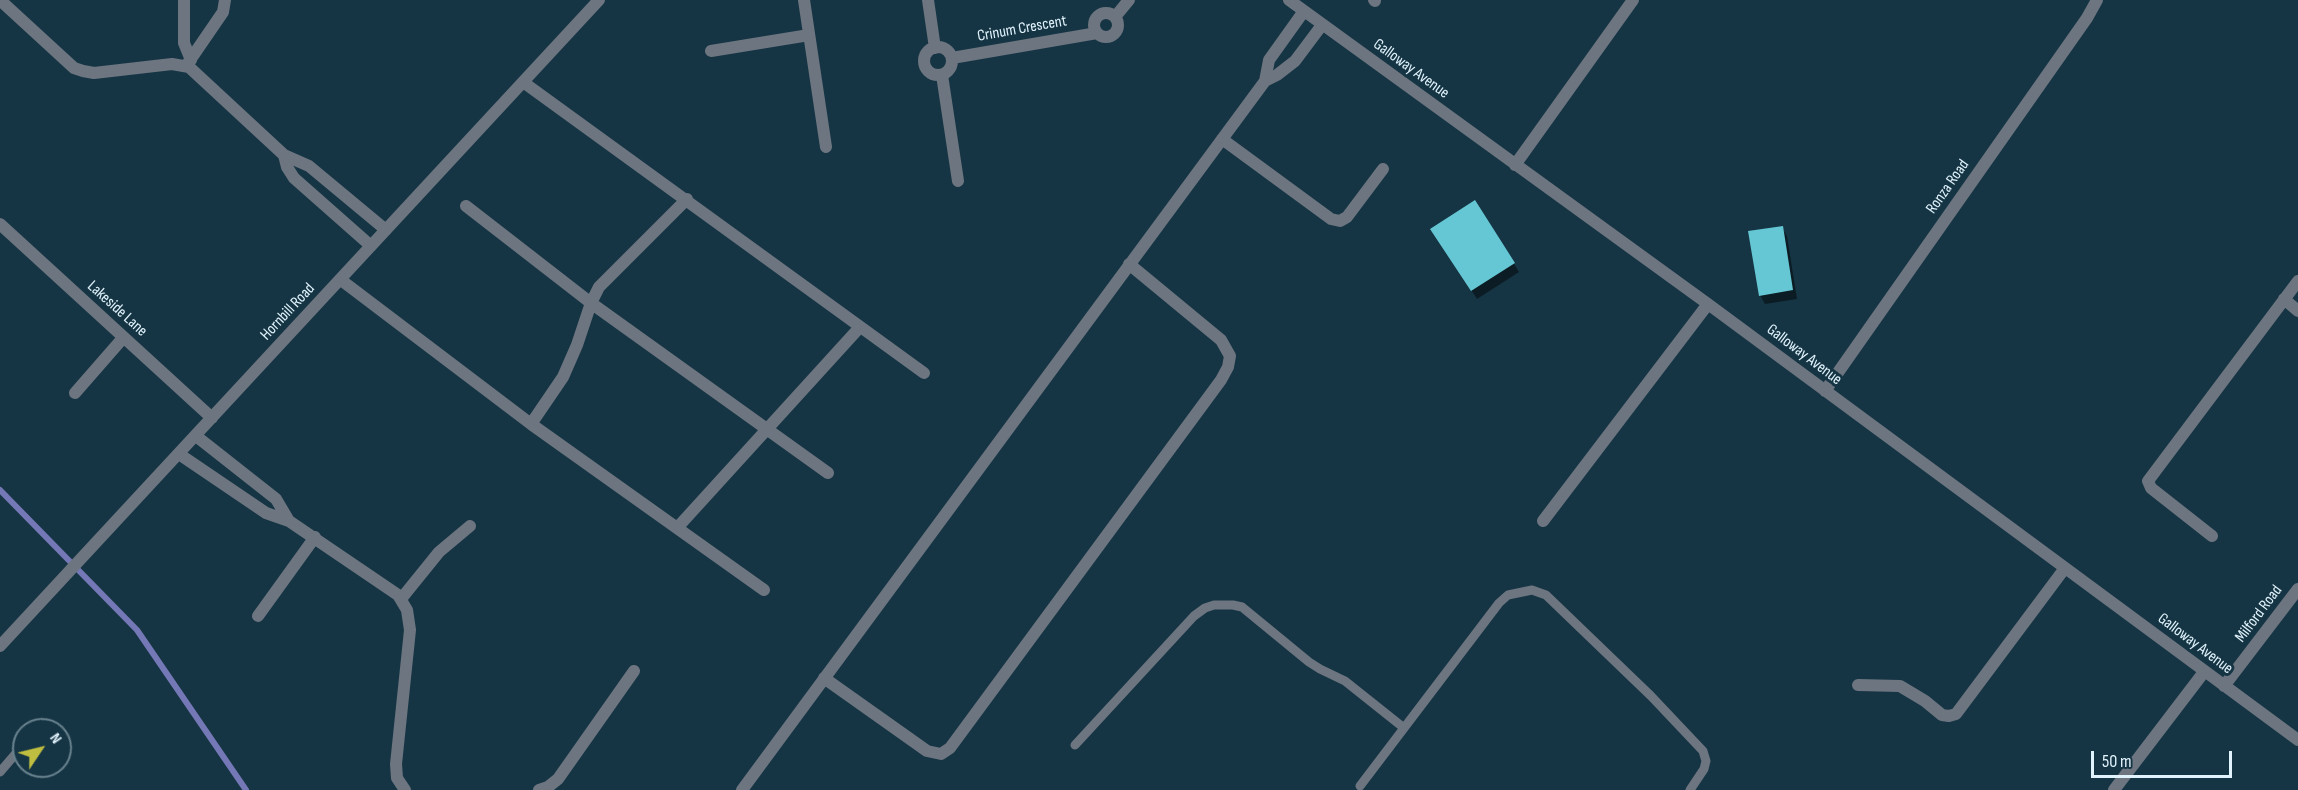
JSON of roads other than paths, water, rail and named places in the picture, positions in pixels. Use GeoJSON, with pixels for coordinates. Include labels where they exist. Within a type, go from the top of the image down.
{"type":"FeatureCollection","features":[{"type":"Feature","properties":{"kind":"street"},"geometry":{"type":"LineString","coordinates":[[0,0],[74,68],[94,73],[188,63]]}},
{"type":"Feature","properties":{"kind":"street"},"geometry":{"type":"LineString","coordinates":[[184,0],[184,43],[188,63],[284,155],[309,166],[386,230]]}},
{"type":"Feature","properties":{"kind":"street"},"geometry":{"type":"LineString","coordinates":[[188,63],[224,12],[225,0]]}},
{"type":"Feature","properties":{"kind":"street"},"geometry":{"type":"LineString","coordinates":[[804,0],[826,147]]}},
{"type":"Feature","properties":{"kind":"street"},"geometry":{"type":"LineString","coordinates":[[928,0],[935,48]]}},
{"type":"Feature","properties":{"kind":"street","name":"Crinum Crescent"},"geometry":{"type":"LineString","coordinates":[[952,58],[1097,33],[1102,36],[1113,36],[1119,27],[1115,16],[1129,0]]}},
{"type":"Feature","properties":{"kind":"street","name":"Galloway Avenue"},"geometry":{"type":"LineString","coordinates":[[1289,0],[1708,304],[2298,740]]}},
{"type":"Feature","properties":{"kind":"street"},"geometry":{"type":"LineString","coordinates":[[1515,165],[1633,0]]}},
{"type":"Feature","properties":{"kind":"street","name":"Ronza Road"},"geometry":{"type":"LineString","coordinates":[[1825,391],[2087,18],[2097,0]]}},
{"type":"Feature","properties":{"kind":"street","name":"Hornbill Road"},"geometry":{"type":"LineString","coordinates":[[0,646],[597,1]]}},
{"type":"Feature","properties":{"kind":"street"},"geometry":{"type":"LineString","coordinates":[[1265,81],[1269,60],[1304,11]]}},
{"type":"Feature","properties":{"kind":"street"},"geometry":{"type":"LineString","coordinates":[[742,790],[1265,81],[1295,61],[1322,25]]}},
{"type":"Feature","properties":{"kind":"street"},"geometry":{"type":"LineString","coordinates":[[711,51],[809,34]]}},
{"type":"Feature","properties":{"kind":"street"},"geometry":{"type":"LineString","coordinates":[[935,48],[942,48],[952,58],[948,72],[942,75],[932,74],[925,67],[927,53],[935,48]]}},
{"type":"Feature","properties":{"kind":"street"},"geometry":{"type":"LineString","coordinates":[[942,75],[958,181]]}},
{"type":"Feature","properties":{"kind":"street"},"geometry":{"type":"LineString","coordinates":[[523,82],[924,373]]}},
{"type":"Feature","properties":{"kind":"street"},"geometry":{"type":"LineString","coordinates":[[1222,138],[1331,219],[1340,221],[1347,217],[1383,169]]}},
{"type":"Feature","properties":{"kind":"street"},"geometry":{"type":"LineString","coordinates":[[284,155],[287,167],[294,178],[371,246]]}},
{"type":"Feature","properties":{"kind":"street"},"geometry":{"type":"LineString","coordinates":[[531,424],[563,377],[599,287],[687,199]]}},
{"type":"Feature","properties":{"kind":"street"},"geometry":{"type":"LineString","coordinates":[[466,206],[591,303],[828,474]]}},
{"type":"Feature","properties":{"kind":"street","name":"Lakeside Lane"},"geometry":{"type":"LineString","coordinates":[[0,224],[212,418]]}},
{"type":"Feature","properties":{"kind":"street"},"geometry":{"type":"LineString","coordinates":[[824,678],[931,753],[941,754],[950,748],[978,711],[1221,380],[1228,367],[1230,357],[1221,340],[1129,264]]}},
{"type":"Feature","properties":{"kind":"street"},"geometry":{"type":"LineString","coordinates":[[341,280],[531,424],[764,590]]}},
{"type":"Feature","properties":{"kind":"street"},"geometry":{"type":"LineString","coordinates":[[2212,536],[2151,488],[2148,481],[2298,281]]}},
{"type":"Feature","properties":{"kind":"street"},"geometry":{"type":"LineString","coordinates":[[2284,299],[2298,310]]}},
{"type":"Feature","properties":{"kind":"street"},"geometry":{"type":"LineString","coordinates":[[1543,521],[1708,304]]}},
{"type":"Feature","properties":{"kind":"street"},"geometry":{"type":"LineString","coordinates":[[677,528],[860,327]]}},
{"type":"Feature","properties":{"kind":"street"},"geometry":{"type":"LineString","coordinates":[[75,393],[123,338]]}},
{"type":"Feature","properties":{"kind":"street"},"geometry":{"type":"LineString","coordinates":[[196,436],[276,499],[290,521]]}},
{"type":"Feature","properties":{"kind":"street"},"geometry":{"type":"LineString","coordinates":[[179,454],[266,513],[290,521],[315,537],[392,589],[401,599],[409,619],[410,642],[396,764],[397,778],[405,790]]}},
{"type":"Feature","properties":{"kind":"street"},"geometry":{"type":"LineString","coordinates":[[401,599],[440,552],[470,526]]}},
{"type":"Feature","properties":{"kind":"street"},"geometry":{"type":"LineString","coordinates":[[258,616],[315,537]]}},
{"type":"Feature","properties":{"kind":"street"},"geometry":{"type":"LineString","coordinates":[[1858,684],[1900,686],[1942,715],[1956,714],[2065,568]]}},
{"type":"Feature","properties":{"kind":"street","name":"Milford Road"},"geometry":{"type":"LineString","coordinates":[[2224,686],[2298,589]]}},
{"type":"Feature","properties":{"kind":"street"},"geometry":{"type":"LineString","coordinates":[[539,790],[549,787],[558,779],[634,671]]}},
{"type":"Feature","properties":{"kind":"street"},"geometry":{"type":"LineString","coordinates":[[2114,790],[2205,672]]}},
{"type":"Feature","properties":{"kind":"lane"},"geometry":{"type":"LineString","coordinates":[[1360,786],[1499,603],[1508,595],[1532,590],[1546,596],[1651,696],[1703,751],[1706,761],[1704,769],[1690,790]]}},
{"type":"Feature","properties":{"kind":"lane"},"geometry":{"type":"LineString","coordinates":[[1075,745],[1194,616],[1205,608],[1226,604],[1242,607],[1309,662],[1345,681],[1404,728]]}},
{"type":"Feature","properties":{"kind":"lane"},"geometry":{"type":"LineString","coordinates":[[0,772],[12,758]]}},
{"type":"Feature","properties":{"kind":"waterway"},"geometry":{"type":"LineString","coordinates":[[0,490],[137,630],[246,790]]}}]}
